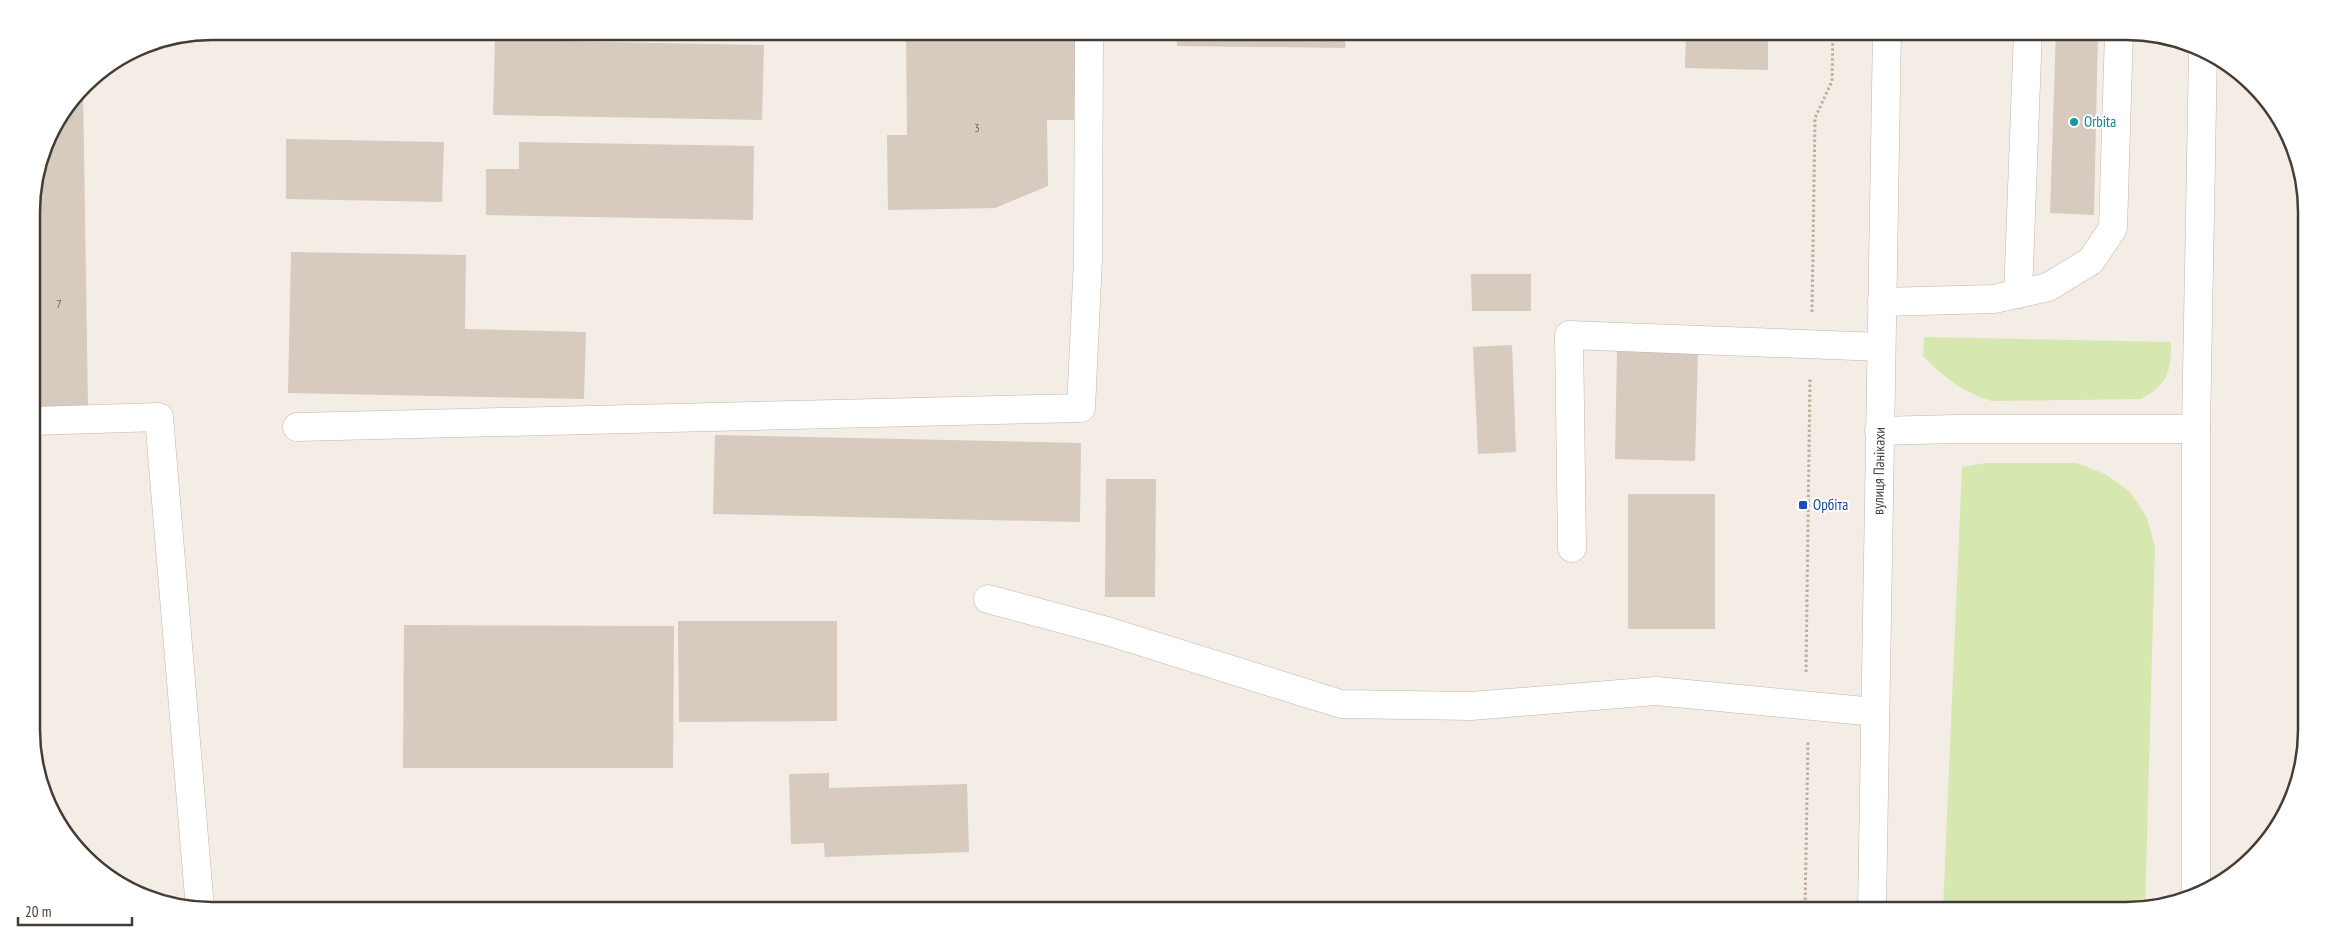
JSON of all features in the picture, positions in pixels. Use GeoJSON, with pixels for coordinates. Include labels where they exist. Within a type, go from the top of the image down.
{"type":"FeatureCollection","features":[{"type":"Feature","properties":{"kind":"street"},"geometry":{"type":"LineString","coordinates":[[297,427],[1081,408],[1088,259],[1089,40]]}},
{"type":"Feature","properties":{"kind":"street","name":"вулиця Панікахи"},"geometry":{"type":"LineString","coordinates":[[1872,902],[1887,40]]}},
{"type":"Feature","properties":{"kind":"street"},"geometry":{"type":"LineString","coordinates":[[2018,294],[2028,40]]}},
{"type":"Feature","properties":{"kind":"street"},"geometry":{"type":"LineString","coordinates":[[1882,302],[1994,299],[2048,288],[2091,262],[2112,228],[2120,40]]}},
{"type":"Feature","properties":{"kind":"street"},"geometry":{"type":"LineString","coordinates":[[2196,887],[2196,429],[2203,58]]}},
{"type":"Feature","properties":{"kind":"street"},"geometry":{"type":"LineString","coordinates":[[1572,548],[1569,335],[1881,347]]}},
{"type":"Feature","properties":{"kind":"street"},"geometry":{"type":"LineString","coordinates":[[40,421],[159,417],[199,902]]}},
{"type":"Feature","properties":{"kind":"street"},"geometry":{"type":"LineString","coordinates":[[1879,431],[1955,429],[2196,429]]}},
{"type":"Feature","properties":{"kind":"street"},"geometry":{"type":"LineString","coordinates":[[988,599],[1107,631],[1341,704],[1471,706],[1656,691],[1875,712]]}},
{"type":"Feature","properties":{"kind":"path"},"geometry":{"type":"LineString","coordinates":[[1805,902],[1808,744],[1805,704],[1815,118],[1832,81],[1833,40]]}},
{"type":"Feature","properties":{"kind":"green space"},"geometry":{"type":"Polygon","coordinates":[[[1924,337],[2171,342],[2170,361],[2169,369],[2162,382],[2157,388],[2141,399],[1992,401],[1963,389],[1931,364],[1923,356],[1924,337]]]}},
{"type":"Feature","properties":{"kind":"green space"},"geometry":{"type":"Polygon","coordinates":[[[1986,463],[2077,463],[2105,474],[2130,492],[2147,518],[2155,547],[2145,901],[1943,902],[1962,467],[1986,463]]]}},
{"type":"Feature","properties":{"kind":"building"},"geometry":{"type":"Polygon","coordinates":[[[495,40],[764,45],[762,120],[493,115],[495,40]]]}},
{"type":"Feature","properties":{"kind":"building"},"geometry":{"type":"Polygon","coordinates":[[[906,40],[1078,40],[1079,120],[1047,120],[1048,186],[995,208],[888,210],[887,135],[907,135],[906,40]]]}},
{"type":"Feature","properties":{"kind":"building"},"geometry":{"type":"Polygon","coordinates":[[[1177,40],[1345,40],[1345,48],[1177,46],[1177,40]]]}},
{"type":"Feature","properties":{"kind":"building"},"geometry":{"type":"Polygon","coordinates":[[[1686,40],[1768,40],[1768,70],[1685,68],[1686,40]]]}},
{"type":"Feature","properties":{"kind":"building","name":"Orbita"},"geometry":{"type":"Polygon","coordinates":[[[2056,40],[2098,40],[2094,215],[2050,213],[2056,40]]]}},
{"type":"Feature","properties":{"kind":"building"},"geometry":{"type":"Polygon","coordinates":[[[83,99],[88,407],[40,408],[41,190],[53,146],[69,117],[83,99]]]}},
{"type":"Feature","properties":{"kind":"building"},"geometry":{"type":"Polygon","coordinates":[[[286,139],[444,142],[442,202],[286,199],[286,139]]]}},
{"type":"Feature","properties":{"kind":"building"},"geometry":{"type":"Polygon","coordinates":[[[519,142],[754,146],[753,220],[486,215],[486,169],[519,169],[519,142]]]}},
{"type":"Feature","properties":{"kind":"building"},"geometry":{"type":"Polygon","coordinates":[[[291,252],[466,255],[465,329],[586,332],[584,399],[288,393],[291,252]]]}},
{"type":"Feature","properties":{"kind":"building"},"geometry":{"type":"Polygon","coordinates":[[[1471,274],[1531,274],[1531,311],[1472,311],[1471,274]]]}},
{"type":"Feature","properties":{"kind":"building"},"geometry":{"type":"Polygon","coordinates":[[[1512,345],[1516,452],[1478,454],[1473,347],[1512,345]]]}},
{"type":"Feature","properties":{"kind":"building"},"geometry":{"type":"Polygon","coordinates":[[[1617,351],[1698,353],[1695,461],[1615,459],[1617,351]]]}},
{"type":"Feature","properties":{"kind":"building"},"geometry":{"type":"Polygon","coordinates":[[[715,435],[1081,443],[1080,522],[713,514],[715,435]]]}},
{"type":"Feature","properties":{"kind":"building"},"geometry":{"type":"Polygon","coordinates":[[[1106,479],[1156,479],[1155,597],[1105,597],[1106,479]]]}},
{"type":"Feature","properties":{"kind":"building"},"geometry":{"type":"Polygon","coordinates":[[[1628,494],[1715,494],[1715,629],[1628,629],[1628,494]]]}},
{"type":"Feature","properties":{"kind":"building"},"geometry":{"type":"Polygon","coordinates":[[[678,621],[837,621],[837,721],[679,722],[678,621]]]}},
{"type":"Feature","properties":{"kind":"building"},"geometry":{"type":"Polygon","coordinates":[[[404,625],[674,626],[673,768],[403,768],[404,625]]]}},
{"type":"Feature","properties":{"kind":"building"},"geometry":{"type":"Polygon","coordinates":[[[829,773],[829,788],[967,784],[969,852],[825,857],[824,843],[791,844],[789,774],[829,773]]]}},
{"type":"Feature","properties":{"kind":"place","name":"Orbita"},"geometry":{"type":"Point","coordinates":[2074,122]}},
{"type":"Feature","properties":{"kind":"place","name":"Орбіта"},"geometry":{"type":"Point","coordinates":[1803,505]}}]}
